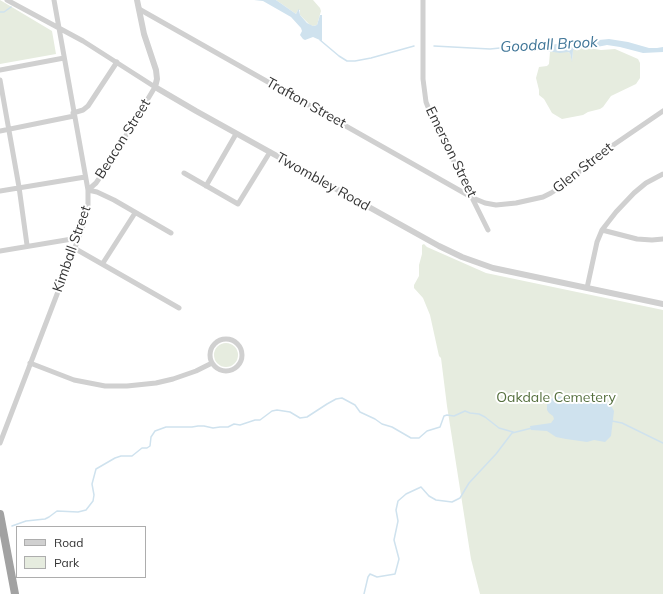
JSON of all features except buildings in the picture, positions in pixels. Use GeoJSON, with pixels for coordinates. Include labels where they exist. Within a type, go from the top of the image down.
{"type":"FeatureCollection","features":[{"type":"Feature","properties":{"kind":"highway"},"geometry":{"type":"LineString","coordinates":[[0,514],[15,594]]}},
{"type":"Feature","properties":{"kind":"street","name":"Twombley Road"},"geometry":{"type":"LineString","coordinates":[[7,0],[83,41],[155,87],[236,134],[439,246],[462,257],[493,268],[663,304]]}},
{"type":"Feature","properties":{"kind":"street","name":"Kimball Street"},"geometry":{"type":"LineString","coordinates":[[0,443],[78,238],[87,210],[88,190],[54,0]]}},
{"type":"Feature","properties":{"kind":"street"},"geometry":{"type":"LineString","coordinates":[[138,0],[144,34],[156,70],[157,78],[155,87]]}},
{"type":"Feature","properties":{"kind":"street","name":"Emerson Street"},"geometry":{"type":"LineString","coordinates":[[423,0],[423,79],[425,97],[432,117],[488,230]]}},
{"type":"Feature","properties":{"kind":"street","name":"Trafton Street"},"geometry":{"type":"LineString","coordinates":[[139,9],[472,198]]}},
{"type":"Feature","properties":{"kind":"street"},"geometry":{"type":"LineString","coordinates":[[0,70],[64,58]]}},
{"type":"Feature","properties":{"kind":"street"},"geometry":{"type":"LineString","coordinates":[[0,130],[74,115],[83,110],[88,106],[117,62]]}},
{"type":"Feature","properties":{"kind":"street"},"geometry":{"type":"LineString","coordinates":[[0,80],[19,187],[27,246]]}},
{"type":"Feature","properties":{"kind":"street","name":"Beacon Street"},"geometry":{"type":"LineString","coordinates":[[88,190],[96,183],[107,167],[155,87]]}},
{"type":"Feature","properties":{"kind":"street","name":"Glen Street"},"geometry":{"type":"LineString","coordinates":[[472,198],[486,204],[501,204],[520,202],[547,196],[606,150],[663,111]]}},
{"type":"Feature","properties":{"kind":"street"},"geometry":{"type":"LineString","coordinates":[[206,186],[236,134]]}},
{"type":"Feature","properties":{"kind":"street"},"geometry":{"type":"LineString","coordinates":[[184,173],[238,204],[270,152]]}},
{"type":"Feature","properties":{"kind":"street"},"geometry":{"type":"LineString","coordinates":[[587,288],[597,242],[602,230],[634,193],[646,183],[663,174]]}},
{"type":"Feature","properties":{"kind":"street"},"geometry":{"type":"LineString","coordinates":[[0,191],[85,177]]}},
{"type":"Feature","properties":{"kind":"street"},"geometry":{"type":"LineString","coordinates":[[88,190],[97,192],[171,233]]}},
{"type":"Feature","properties":{"kind":"street"},"geometry":{"type":"LineString","coordinates":[[103,263],[135,213]]}},
{"type":"Feature","properties":{"kind":"street"},"geometry":{"type":"LineString","coordinates":[[602,230],[638,239],[663,239]]}},
{"type":"Feature","properties":{"kind":"street"},"geometry":{"type":"LineString","coordinates":[[0,251],[78,238]]}},
{"type":"Feature","properties":{"kind":"street"},"geometry":{"type":"LineString","coordinates":[[74,248],[103,263],[179,308]]}},
{"type":"Feature","properties":{"kind":"street"},"geometry":{"type":"LineString","coordinates":[[223,339],[229,340],[235,342],[239,347],[241,359],[238,365],[233,369],[222,370],[212,363],[211,351],[217,342],[223,339]]}},
{"type":"Feature","properties":{"kind":"street"},"geometry":{"type":"LineString","coordinates":[[30,363],[74,380],[101,385],[127,386],[156,383],[173,379],[196,371],[212,363]]}},
{"type":"Feature","properties":{"kind":"green space"},"geometry":{"type":"Polygon","coordinates":[[[0,0],[52,31],[56,54],[0,64],[0,0]]]}},
{"type":"Feature","properties":{"kind":"green space"},"geometry":{"type":"Polygon","coordinates":[[[276,0],[313,0],[321,11],[317,25],[310,25],[300,15],[300,10],[298,10],[296,14],[276,0]]]}},
{"type":"Feature","properties":{"kind":"green space"},"geometry":{"type":"Polygon","coordinates":[[[582,47],[601,50],[615,49],[638,59],[640,63],[640,78],[636,84],[611,96],[600,109],[583,115],[562,119],[552,113],[544,99],[539,95],[536,78],[539,67],[547,66],[549,64],[550,52],[568,52],[570,53],[572,61],[573,50],[582,47]]]}},
{"type":"Feature","properties":{"kind":"green space","name":"Oakdale Cemetery"},"geometry":{"type":"Polygon","coordinates":[[[424,244],[427,247],[486,273],[663,310],[663,594],[480,594],[471,559],[441,358],[439,356],[430,315],[423,298],[414,288],[419,276],[422,245],[424,244]]]}},
{"type":"Feature","properties":{"kind":"green space"},"geometry":{"type":"Polygon","coordinates":[[[226,343],[235,346],[238,355],[235,364],[226,367],[217,364],[214,355],[217,346],[226,343]]]}},
{"type":"Feature","properties":{"kind":"water"},"geometry":{"type":"Polygon","coordinates":[[[254,0],[276,0],[296,14],[299,9],[300,15],[307,23],[313,26],[317,25],[320,15],[322,15],[322,41],[313,37],[305,40],[303,39],[300,35],[302,31],[301,28],[291,17],[263,1],[254,0]]]}},
{"type":"Feature","properties":{"kind":"water"},"geometry":{"type":"Polygon","coordinates":[[[609,39],[628,42],[649,48],[663,47],[663,52],[643,53],[607,45],[592,48],[582,47],[573,50],[572,62],[570,53],[568,52],[520,51],[510,47],[520,45],[547,45],[609,39]]]}},
{"type":"Feature","properties":{"kind":"water"},"geometry":{"type":"Polygon","coordinates":[[[569,395],[590,396],[610,404],[614,411],[611,436],[605,442],[594,440],[587,442],[566,439],[556,437],[547,431],[531,430],[530,426],[551,423],[554,419],[547,410],[549,399],[569,395]]]}},
{"type":"Feature","properties":{"kind":"waterway","name":"Goodall Brook"},"geometry":{"type":"LineString","coordinates":[[0,12],[4,12],[11,7]]}},
{"type":"Feature","properties":{"kind":"waterway","name":"Goodall Brook"},"geometry":{"type":"LineString","coordinates":[[320,40],[347,61],[371,58],[414,46]]}},
{"type":"Feature","properties":{"kind":"waterway","name":"Goodall Brook"},"geometry":{"type":"LineString","coordinates":[[434,46],[490,49],[510,47]]}},
{"type":"Feature","properties":{"kind":"waterway"},"geometry":{"type":"LineString","coordinates":[[12,526],[26,521],[45,519],[57,511],[78,512],[86,510],[93,501],[94,495],[92,484],[96,469],[115,458],[121,456],[132,456],[142,448],[147,448],[150,446],[151,437],[155,431],[166,427],[228,427],[234,424],[240,425],[255,420],[260,420],[272,411],[277,410],[290,412],[300,418],[307,417],[336,399],[342,398],[355,405],[360,412],[411,438],[419,438],[427,431],[440,427],[444,416],[454,416],[465,411],[479,414],[499,428],[513,432]]}},
{"type":"Feature","properties":{"kind":"waterway"},"geometry":{"type":"LineString","coordinates":[[612,421],[622,423],[663,443]]}},
{"type":"Feature","properties":{"kind":"waterway"},"geometry":{"type":"LineString","coordinates":[[364,594],[370,574],[377,577],[395,574],[399,559],[394,540],[398,521],[396,510],[398,501],[406,494],[421,487],[429,496],[436,500],[452,502],[460,498],[469,483],[496,454],[512,433],[532,428]]}}]}
